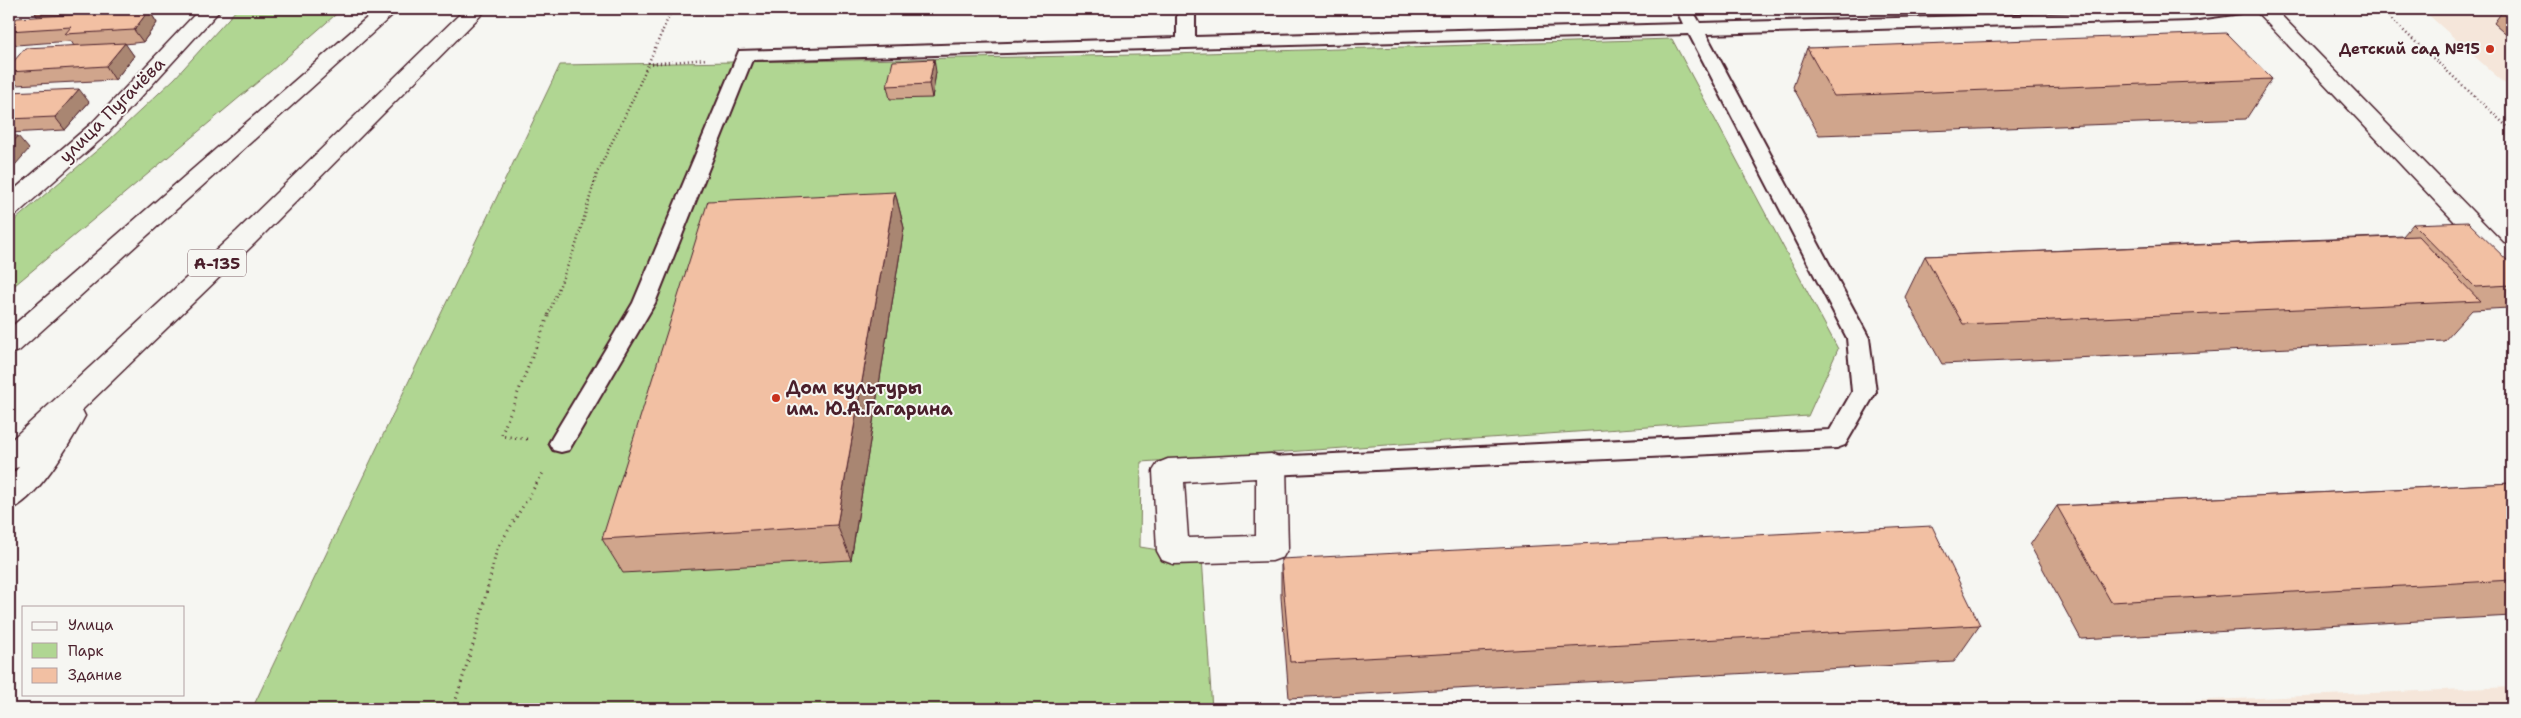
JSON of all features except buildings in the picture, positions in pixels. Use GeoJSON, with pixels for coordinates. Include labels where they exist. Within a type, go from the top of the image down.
{"type":"FeatureCollection","features":[{"type":"Feature","properties":{"kind":"main road","name":"улица Пугачёва"},"geometry":{"type":"LineString","coordinates":[[9,207],[100,128],[211,9]]}},
{"type":"Feature","properties":{"kind":"main road"},"geometry":{"type":"LineString","coordinates":[[9,344],[389,9]]}},
{"type":"Feature","properties":{"kind":"main road","name":"А-135"},"geometry":{"type":"LineString","coordinates":[[9,459],[88,388],[477,9]]}},
{"type":"Feature","properties":{"kind":"main road"},"geometry":{"type":"LineString","coordinates":[[2264,9],[2512,266]]}},
{"type":"Feature","properties":{"kind":"main road"},"geometry":{"type":"LineString","coordinates":[[9,498],[41,463],[88,388]]}},
{"type":"Feature","properties":{"kind":"lane"},"geometry":{"type":"LineString","coordinates":[[1186,9],[1186,44]]}},
{"type":"Feature","properties":{"kind":"lane"},"geometry":{"type":"LineString","coordinates":[[561,444],[644,303],[745,55],[1186,44],[1688,18],[2191,14],[2234,9]]}},
{"type":"Feature","properties":{"kind":"lane"},"geometry":{"type":"LineString","coordinates":[[1271,466],[1837,439],[1864,392],[1858,338],[1688,18]]}},
{"type":"Feature","properties":{"kind":"path"},"geometry":{"type":"LineString","coordinates":[[453,709],[476,636],[498,549],[561,444],[501,436],[576,245],[597,173],[672,9]]}},
{"type":"Feature","properties":{"kind":"path"},"geometry":{"type":"LineString","coordinates":[[2380,9],[2512,131]]}},
{"type":"Feature","properties":{"kind":"path"},"geometry":{"type":"LineString","coordinates":[[648,64],[745,55]]}},
{"type":"Feature","properties":{"kind":"path"},"geometry":{"type":"LineString","coordinates":[[2472,709],[2512,707]]}},
{"type":"Feature","properties":{"kind":"shaded area","name":"Детский сад №15"},"geometry":{"type":"Polygon","coordinates":[[[2422,9],[2512,9],[2512,90],[2422,9]]]}},
{"type":"Feature","properties":{"kind":"shaded area"},"geometry":{"type":"Polygon","coordinates":[[[2512,687],[2512,709],[2121,709],[2118,704],[2512,687]]]}},
{"type":"Feature","properties":{"kind":"green space"},"geometry":{"type":"Polygon","coordinates":[[[237,9],[342,9],[271,71],[9,290],[9,225],[107,142],[175,78],[237,9]]]}},
{"type":"Feature","properties":{"kind":"green space"},"geometry":{"type":"Polygon","coordinates":[[[1672,39],[1838,349],[1808,416],[1141,462],[1140,547],[1202,557],[1212,709],[252,709],[560,65],[1138,55],[1672,39]]]}},
{"type":"Feature","properties":{"kind":"place","name":"Детский сад №15"},"geometry":{"type":"Point","coordinates":[2490,49]}},
{"type":"Feature","properties":{"kind":"place","name":"Дом культуры им. Ю.А.Гагарина"},"geometry":{"type":"Point","coordinates":[776,398]}}]}
